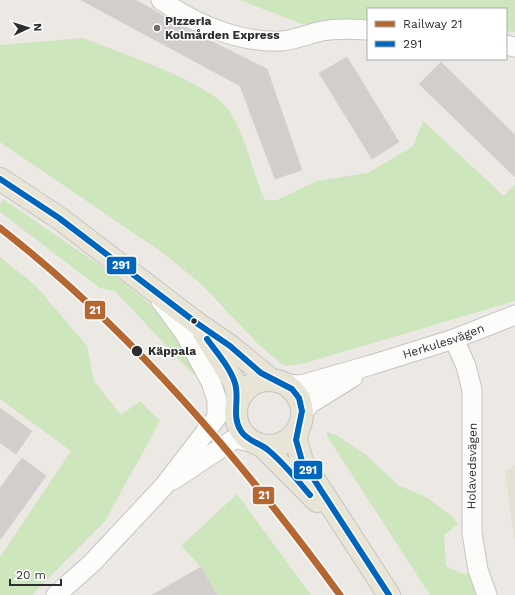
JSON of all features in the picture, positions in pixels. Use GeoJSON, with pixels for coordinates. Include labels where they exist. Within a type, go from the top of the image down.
{"type":"FeatureCollection","features":[{"type":"Feature","properties":{"kind":"main road"},"geometry":{"type":"LineString","coordinates":[[0,179],[59,218],[198,324],[299,398],[300,421],[296,440],[302,461],[389,595]]}},
{"type":"Feature","properties":{"kind":"main road"},"geometry":{"type":"LineString","coordinates":[[198,324],[235,383],[237,403],[236,419],[238,428],[243,435],[258,445],[349,535]]}},
{"type":"Feature","properties":{"kind":"main road"},"geometry":{"type":"LineString","coordinates":[[237,403],[244,390],[252,384],[278,382]]}},
{"type":"Feature","properties":{"kind":"main road"},"geometry":{"type":"LineString","coordinates":[[258,445],[282,444],[291,438],[300,421]]}},
{"type":"Feature","properties":{"kind":"street"},"geometry":{"type":"LineString","coordinates":[[161,0],[186,16],[232,35],[250,39],[281,41],[336,29],[367,30]]}},
{"type":"Feature","properties":{"kind":"street"},"geometry":{"type":"LineString","coordinates":[[141,280],[166,307],[199,358],[216,394],[217,417]]}},
{"type":"Feature","properties":{"kind":"street","name":"Herkulesvägen"},"geometry":{"type":"LineString","coordinates":[[278,382],[301,385],[454,339],[515,315]]}},
{"type":"Feature","properties":{"kind":"street","name":"Holavedsvägen"},"geometry":{"type":"LineString","coordinates":[[454,339],[466,366],[472,390],[472,533],[478,570],[487,595]]}},
{"type":"Feature","properties":{"kind":"street","name":"Herkulesvägen"},"geometry":{"type":"LineString","coordinates":[[300,421],[311,403],[371,365]]}},
{"type":"Feature","properties":{"kind":"street"},"geometry":{"type":"LineString","coordinates":[[56,595],[92,563],[164,486],[217,417],[237,403]]}},
{"type":"Feature","properties":{"kind":"street"},"geometry":{"type":"LineString","coordinates":[[164,486],[232,440],[238,439],[258,445]]}},
{"type":"Feature","properties":{"kind":"shaded area"},"geometry":{"type":"Polygon","coordinates":[[[515,465],[515,538],[514,539],[505,472],[515,465]]]}},
{"type":"Feature","properties":{"kind":"green space"},"geometry":{"type":"Polygon","coordinates":[[[240,0],[515,0],[515,32],[507,31],[507,8],[367,8],[367,26],[302,24],[240,0]]]}},
{"type":"Feature","properties":{"kind":"green space"},"geometry":{"type":"Polygon","coordinates":[[[83,38],[139,59],[183,79],[218,99],[228,109],[240,131],[265,200],[277,200],[317,181],[368,173],[413,146],[423,121],[504,196],[515,184],[515,301],[302,364],[286,366],[282,364],[260,346],[200,283],[163,253],[0,142],[0,45],[83,38]]]}},
{"type":"Feature","properties":{"kind":"green space"},"geometry":{"type":"Polygon","coordinates":[[[3,199],[114,275],[158,311],[184,344],[201,379],[191,372],[115,291],[100,288],[0,212],[0,205],[3,199]]]}},
{"type":"Feature","properties":{"kind":"green space"},"geometry":{"type":"Polygon","coordinates":[[[0,257],[36,286],[87,346],[94,381],[121,415],[140,401],[160,421],[105,521],[32,595],[0,595],[0,557],[71,451],[0,399],[0,257]]]}},
{"type":"Feature","properties":{"kind":"green space"},"geometry":{"type":"Polygon","coordinates":[[[327,432],[336,435],[365,454],[398,485],[426,497],[453,517],[458,524],[444,535],[446,566],[463,574],[469,573],[477,595],[430,595],[327,436],[327,432]]]}},
{"type":"Feature","properties":{"kind":"green space"},"geometry":{"type":"Polygon","coordinates":[[[237,494],[311,595],[217,595],[201,567],[181,546],[237,494]]]}},
{"type":"Feature","properties":{"kind":"building"},"geometry":{"type":"Polygon","coordinates":[[[81,0],[136,0],[183,27],[267,69],[302,170],[275,179],[240,86],[81,0]]]}},
{"type":"Feature","properties":{"kind":"building"},"geometry":{"type":"Polygon","coordinates":[[[347,57],[399,142],[372,159],[319,73],[347,57]]]}},
{"type":"Feature","properties":{"kind":"building"},"geometry":{"type":"Polygon","coordinates":[[[441,62],[515,135],[515,177],[419,84],[441,62]]]}},
{"type":"Feature","properties":{"kind":"building"},"geometry":{"type":"Polygon","coordinates":[[[0,408],[32,431],[16,454],[0,443],[0,408]]]}},
{"type":"Feature","properties":{"kind":"building"},"geometry":{"type":"Polygon","coordinates":[[[22,458],[46,476],[0,540],[0,488],[22,458]]]}},
{"type":"Feature","properties":{"kind":"building"},"geometry":{"type":"Polygon","coordinates":[[[201,567],[217,595],[152,595],[201,567]]]}},
{"type":"Feature","properties":{"kind":"rail line","name":"21"},"geometry":{"type":"LineString","coordinates":[[0,228],[95,310],[140,354],[183,400],[264,496],[340,595]]}},
{"type":"Feature","properties":{"kind":"transit line","name":"291"},"geometry":{"type":"LineString","coordinates":[[0,179],[59,218],[198,324],[230,346],[261,373],[292,389],[299,398],[302,411],[296,440],[302,461],[389,595]]}},
{"type":"Feature","properties":{"kind":"transit line","name":"291"},"geometry":{"type":"LineString","coordinates":[[207,339],[227,366],[233,377],[237,395],[236,413],[238,425],[241,431],[250,440],[274,455],[310,495]]}},
{"type":"Feature","properties":{"kind":"place","name":"Pizzeria Kolmården Express"},"geometry":{"type":"Point","coordinates":[157,28]}},
{"type":"Feature","properties":{"kind":"place","name":"Käppala"},"geometry":{"type":"Point","coordinates":[137,351]}}]}
